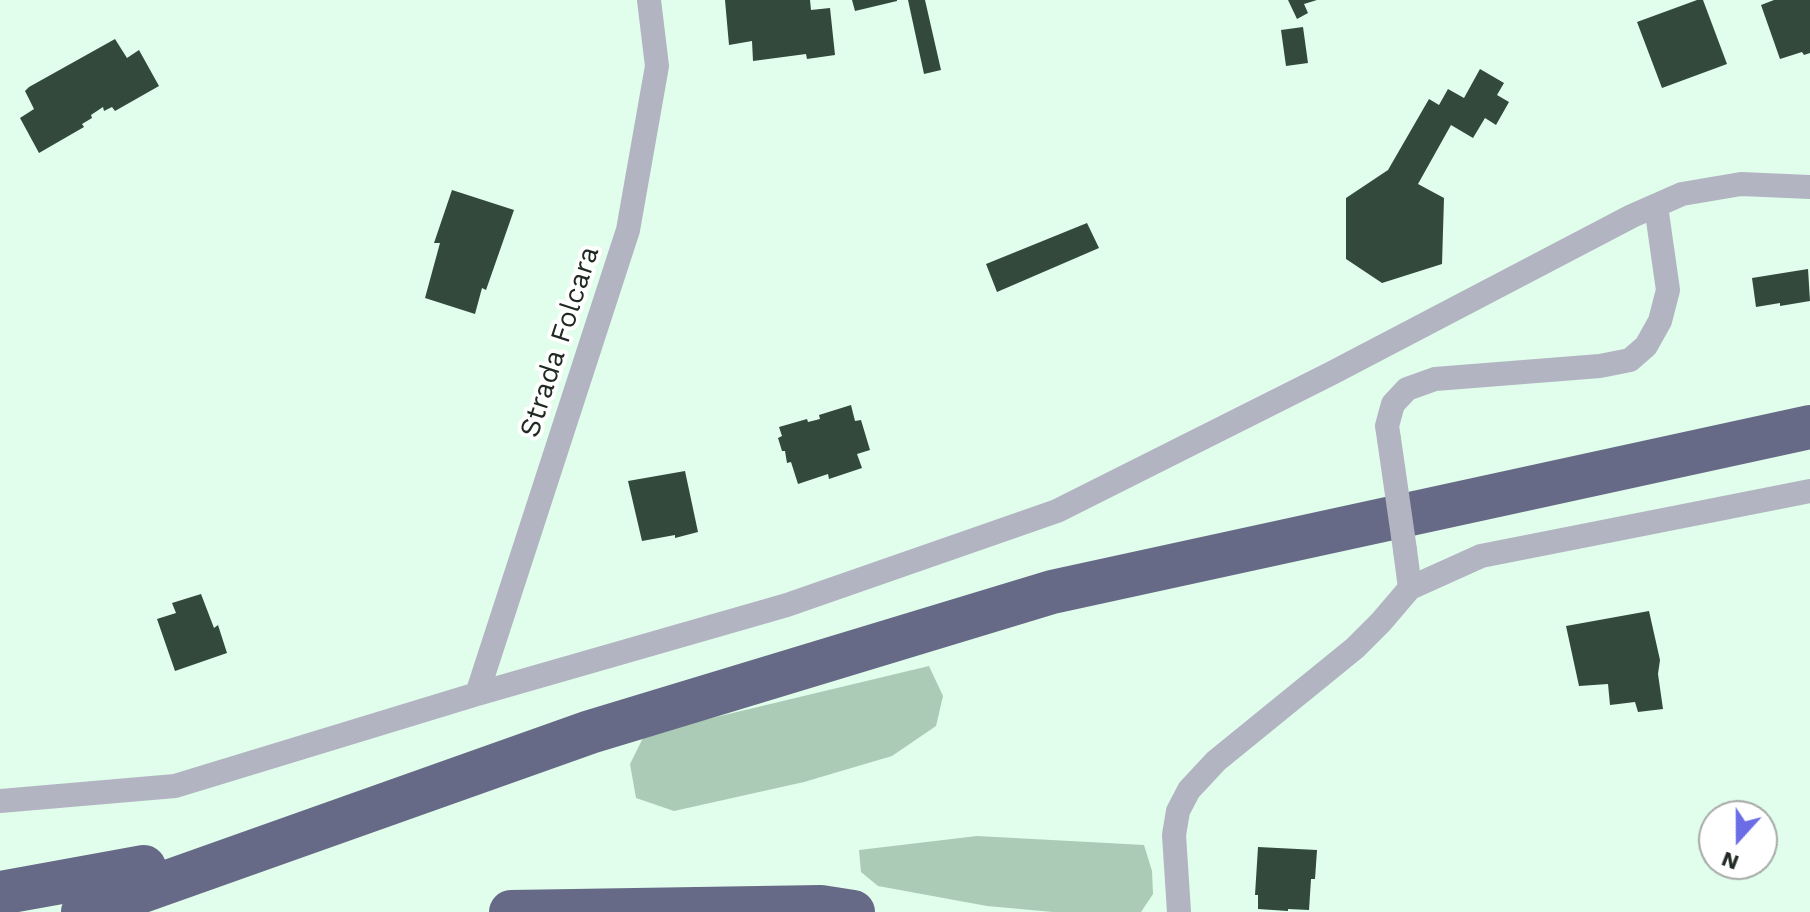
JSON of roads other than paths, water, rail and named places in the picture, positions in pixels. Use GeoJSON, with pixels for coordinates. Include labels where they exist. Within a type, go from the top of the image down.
{"type":"FeatureCollection","features":[{"type":"Feature","properties":{"kind":"highway"},"geometry":{"type":"LineString","coordinates":[[83,912],[590,732],[1052,592],[1810,427]]}},
{"type":"Feature","properties":{"kind":"highway"},"geometry":{"type":"LineString","coordinates":[[0,893],[121,873],[314,829]]}},
{"type":"Feature","properties":{"kind":"highway"},"geometry":{"type":"LineString","coordinates":[[511,912],[821,907],[853,912]]}},
{"type":"Feature","properties":{"kind":"street","name":"Strada Folcara"},"geometry":{"type":"LineString","coordinates":[[477,694],[628,230],[657,66],[649,0]]}},
{"type":"Feature","properties":{"kind":"street"},"geometry":{"type":"LineString","coordinates":[[0,801],[175,786],[477,694],[787,605],[1057,511],[1330,374],[1618,223],[1682,194],[1741,184],[1810,187]]}},
{"type":"Feature","properties":{"kind":"street"},"geometry":{"type":"LineString","coordinates":[[1410,588],[1387,426],[1393,404],[1407,389],[1435,379],[1600,366],[1630,360],[1646,346],[1660,321],[1668,290],[1656,206]]}},
{"type":"Feature","properties":{"kind":"street"},"geometry":{"type":"LineString","coordinates":[[1179,912],[1174,835],[1178,811],[1189,790],[1216,761],[1355,648],[1410,588],[1481,556],[1810,491]]}}]}
